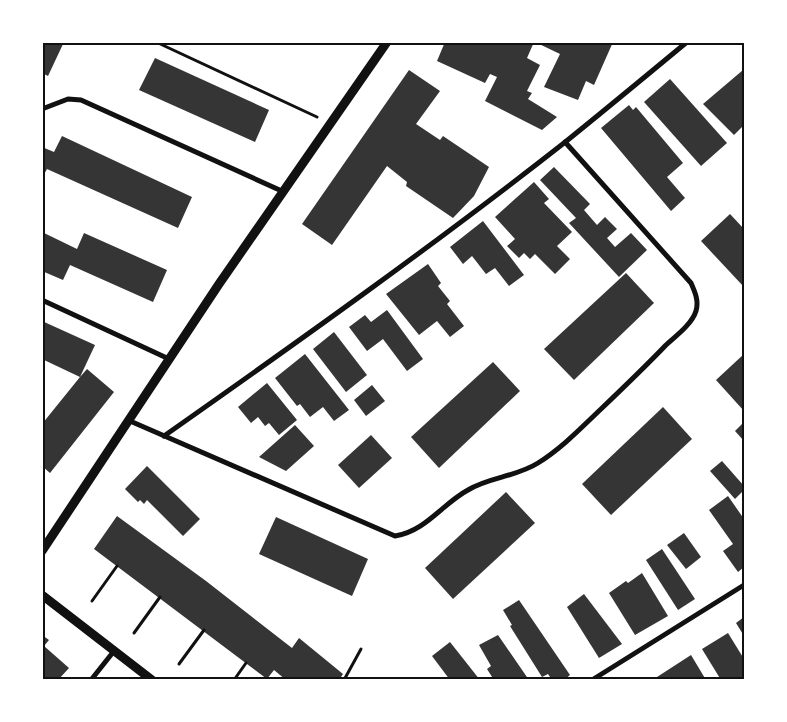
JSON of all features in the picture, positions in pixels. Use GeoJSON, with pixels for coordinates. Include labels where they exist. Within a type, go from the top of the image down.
{"type":"FeatureCollection","features":[{"type":"Feature","properties":{"kind":"street"},"geometry":{"type":"LineString","coordinates":[[42,551],[130,421],[169,359],[387,42]]}},
{"type":"Feature","properties":{"kind":"street"},"geometry":{"type":"LineString","coordinates":[[164,436],[297,343],[565,142],[687,42]]}},
{"type":"Feature","properties":{"kind":"street"},"geometry":{"type":"LineString","coordinates":[[42,109],[68,99],[81,100],[284,192]]}},
{"type":"Feature","properties":{"kind":"street"},"geometry":{"type":"LineString","coordinates":[[130,421],[395,536],[406,534],[419,528],[468,489],[518,473],[537,464],[572,436],[689,323],[696,313],[698,302],[690,283],[565,142]]}},
{"type":"Feature","properties":{"kind":"street"},"geometry":{"type":"LineString","coordinates":[[42,300],[169,359]]}},
{"type":"Feature","properties":{"kind":"street"},"geometry":{"type":"LineString","coordinates":[[592,680],[744,585]]}},
{"type":"Feature","properties":{"kind":"street"},"geometry":{"type":"LineString","coordinates":[[42,595],[152,680]]}},
{"type":"Feature","properties":{"kind":"street"},"geometry":{"type":"LineString","coordinates":[[91,680],[114,652]]}},
{"type":"Feature","properties":{"kind":"path"},"geometry":{"type":"LineString","coordinates":[[156,42],[331,124]]}},
{"type":"Feature","properties":{"kind":"path"},"geometry":{"type":"LineString","coordinates":[[92,601],[117,566]]}},
{"type":"Feature","properties":{"kind":"path"},"geometry":{"type":"LineString","coordinates":[[134,633],[160,597]]}},
{"type":"Feature","properties":{"kind":"path"},"geometry":{"type":"LineString","coordinates":[[179,664],[204,630]]}},
{"type":"Feature","properties":{"kind":"path"},"geometry":{"type":"LineString","coordinates":[[344,680],[362,649]]}},
{"type":"Feature","properties":{"kind":"path"},"geometry":{"type":"LineString","coordinates":[[234,680],[246,663]]}},
{"type":"Feature","properties":{"kind":"building"},"geometry":{"type":"Polygon","coordinates":[[[42,42],[63,44],[48,76],[42,73],[42,42]]]}},
{"type":"Feature","properties":{"kind":"building"},"geometry":{"type":"Polygon","coordinates":[[[445,42],[534,42],[527,58],[540,65],[527,91],[532,93],[528,99],[557,117],[542,130],[485,101],[497,77],[490,74],[485,83],[437,61],[445,42]]]}},
{"type":"Feature","properties":{"kind":"building"},"geometry":{"type":"Polygon","coordinates":[[[535,42],[613,42],[594,85],[586,81],[578,100],[544,87],[560,54],[535,42]]]}},
{"type":"Feature","properties":{"kind":"building"},"geometry":{"type":"Polygon","coordinates":[[[155,58],[269,110],[255,142],[139,90],[155,58]]]}},
{"type":"Feature","properties":{"kind":"building"},"geometry":{"type":"Polygon","coordinates":[[[409,70],[440,91],[416,124],[440,140],[443,136],[489,167],[474,196],[453,218],[406,186],[407,182],[387,166],[332,245],[302,224],[409,70]]]}},
{"type":"Feature","properties":{"kind":"building"},"geometry":{"type":"Polygon","coordinates":[[[743,70],[744,125],[734,135],[703,104],[743,70]]]}},
{"type":"Feature","properties":{"kind":"building"},"geometry":{"type":"Polygon","coordinates":[[[670,79],[727,143],[701,166],[644,102],[670,79]]]}},
{"type":"Feature","properties":{"kind":"building"},"geometry":{"type":"Polygon","coordinates":[[[629,105],[633,110],[636,107],[683,163],[667,177],[685,198],[671,211],[601,128],[629,105]]]}},
{"type":"Feature","properties":{"kind":"building"},"geometry":{"type":"Polygon","coordinates":[[[62,136],[192,197],[178,228],[47,169],[42,178],[42,147],[54,152],[62,136]]]}},
{"type":"Feature","properties":{"kind":"building"},"geometry":{"type":"Polygon","coordinates":[[[554,167],[590,204],[584,210],[597,225],[605,217],[617,229],[607,238],[615,247],[631,233],[647,250],[619,277],[569,223],[576,218],[540,180],[554,167]]]}},
{"type":"Feature","properties":{"kind":"building"},"geometry":{"type":"Polygon","coordinates":[[[534,182],[549,199],[544,203],[572,232],[557,246],[570,259],[555,274],[535,254],[530,259],[524,253],[519,258],[507,246],[515,239],[495,217],[534,182]]]}},
{"type":"Feature","properties":{"kind":"building"},"geometry":{"type":"Polygon","coordinates":[[[730,214],[744,229],[744,287],[701,241],[730,214]]]}},
{"type":"Feature","properties":{"kind":"building"},"geometry":{"type":"Polygon","coordinates":[[[483,221],[524,275],[509,286],[495,268],[486,274],[472,256],[463,264],[450,247],[483,221]]]}},
{"type":"Feature","properties":{"kind":"building"},"geometry":{"type":"Polygon","coordinates":[[[42,232],[77,249],[84,233],[167,270],[153,302],[70,265],[63,280],[42,271],[42,232]]]}},
{"type":"Feature","properties":{"kind":"building"},"geometry":{"type":"Polygon","coordinates":[[[428,264],[441,283],[438,286],[450,301],[447,304],[464,326],[450,337],[437,321],[419,335],[386,294],[428,264]]]}},
{"type":"Feature","properties":{"kind":"building"},"geometry":{"type":"Polygon","coordinates":[[[626,273],[654,303],[574,380],[544,349],[626,273]]]}},
{"type":"Feature","properties":{"kind":"building"},"geometry":{"type":"Polygon","coordinates":[[[387,310],[423,359],[407,371],[383,339],[367,351],[349,327],[365,315],[371,322],[387,310]]]}},
{"type":"Feature","properties":{"kind":"building"},"geometry":{"type":"Polygon","coordinates":[[[42,321],[95,345],[80,377],[42,359],[42,321]]]}},
{"type":"Feature","properties":{"kind":"building"},"geometry":{"type":"Polygon","coordinates":[[[334,332],[367,375],[346,392],[313,349],[334,332]]]}},
{"type":"Feature","properties":{"kind":"building"},"geometry":{"type":"Polygon","coordinates":[[[305,354],[349,410],[334,421],[323,407],[310,417],[300,404],[297,406],[275,378],[305,354]]]}},
{"type":"Feature","properties":{"kind":"building"},"geometry":{"type":"Polygon","coordinates":[[[744,354],[744,411],[716,380],[744,354]]]}},
{"type":"Feature","properties":{"kind":"building"},"geometry":{"type":"Polygon","coordinates":[[[493,362],[520,391],[439,468],[411,437],[493,362]]]}},
{"type":"Feature","properties":{"kind":"building"},"geometry":{"type":"Polygon","coordinates":[[[87,369],[114,392],[50,473],[42,466],[42,424],[87,369]]]}},
{"type":"Feature","properties":{"kind":"building"},"geometry":{"type":"Polygon","coordinates":[[[267,383],[297,420],[279,435],[269,423],[265,426],[258,417],[251,423],[238,407],[267,383]]]}},
{"type":"Feature","properties":{"kind":"building"},"geometry":{"type":"Polygon","coordinates":[[[372,385],[385,401],[366,416],[354,400],[372,385]]]}},
{"type":"Feature","properties":{"kind":"building"},"geometry":{"type":"Polygon","coordinates":[[[663,407],[692,439],[611,515],[582,484],[663,407]]]}},
{"type":"Feature","properties":{"kind":"building"},"geometry":{"type":"Polygon","coordinates":[[[744,422],[744,441],[735,431],[744,422]]]}},
{"type":"Feature","properties":{"kind":"building"},"geometry":{"type":"Polygon","coordinates":[[[295,425],[314,446],[286,471],[259,457],[295,425]]]}},
{"type":"Feature","properties":{"kind":"building"},"geometry":{"type":"Polygon","coordinates":[[[371,435],[392,458],[359,488],[338,465],[371,435]]]}},
{"type":"Feature","properties":{"kind":"building"},"geometry":{"type":"Polygon","coordinates":[[[722,461],[744,486],[744,490],[735,499],[710,471],[722,461]]]}},
{"type":"Feature","properties":{"kind":"building"},"geometry":{"type":"Polygon","coordinates":[[[147,466],[200,519],[183,536],[147,500],[144,504],[140,500],[138,502],[125,489],[147,466]]]}},
{"type":"Feature","properties":{"kind":"building"},"geometry":{"type":"Polygon","coordinates":[[[506,492],[535,523],[453,599],[425,568],[506,492]]]}},
{"type":"Feature","properties":{"kind":"building"},"geometry":{"type":"Polygon","coordinates":[[[728,496],[744,519],[744,567],[738,572],[723,551],[733,544],[709,510],[728,496]]]}},
{"type":"Feature","properties":{"kind":"building"},"geometry":{"type":"Polygon","coordinates":[[[117,516],[206,581],[292,648],[299,638],[343,674],[339,680],[286,680],[274,670],[267,679],[94,549],[117,516]]]}},
{"type":"Feature","properties":{"kind":"building"},"geometry":{"type":"Polygon","coordinates":[[[276,517],[368,559],[352,596],[259,554],[276,517]]]}},
{"type":"Feature","properties":{"kind":"building"},"geometry":{"type":"Polygon","coordinates":[[[684,533],[701,557],[686,569],[667,545],[684,533]]]}},
{"type":"Feature","properties":{"kind":"building"},"geometry":{"type":"Polygon","coordinates":[[[662,549],[695,599],[678,610],[646,560],[662,549]]]}},
{"type":"Feature","properties":{"kind":"building"},"geometry":{"type":"Polygon","coordinates":[[[642,573],[668,616],[635,635],[609,593],[642,573]]]}},
{"type":"Feature","properties":{"kind":"building"},"geometry":{"type":"Polygon","coordinates":[[[584,594],[622,644],[599,658],[567,607],[584,594]]]}},
{"type":"Feature","properties":{"kind":"building"},"geometry":{"type":"Polygon","coordinates":[[[519,600],[570,675],[564,680],[552,680],[548,674],[542,677],[510,626],[512,625],[503,610],[519,600]]]}},
{"type":"Feature","properties":{"kind":"building"},"geometry":{"type":"Polygon","coordinates":[[[744,617],[744,636],[736,623],[744,617]]]}},
{"type":"Feature","properties":{"kind":"building"},"geometry":{"type":"Polygon","coordinates":[[[728,633],[744,659],[744,676],[740,680],[721,680],[702,649],[728,633]]]}},
{"type":"Feature","properties":{"kind":"building"},"geometry":{"type":"Polygon","coordinates":[[[42,635],[49,640],[44,646],[69,668],[58,680],[45,680],[42,677],[42,635]]]}},
{"type":"Feature","properties":{"kind":"building"},"geometry":{"type":"Polygon","coordinates":[[[498,635],[529,680],[494,680],[487,669],[491,666],[479,645],[498,635]]]}},
{"type":"Feature","properties":{"kind":"building"},"geometry":{"type":"Polygon","coordinates":[[[450,642],[480,680],[450,680],[432,656],[450,642]]]}},
{"type":"Feature","properties":{"kind":"building"},"geometry":{"type":"Polygon","coordinates":[[[691,655],[706,680],[659,680],[657,677],[691,655]]]}}]}
